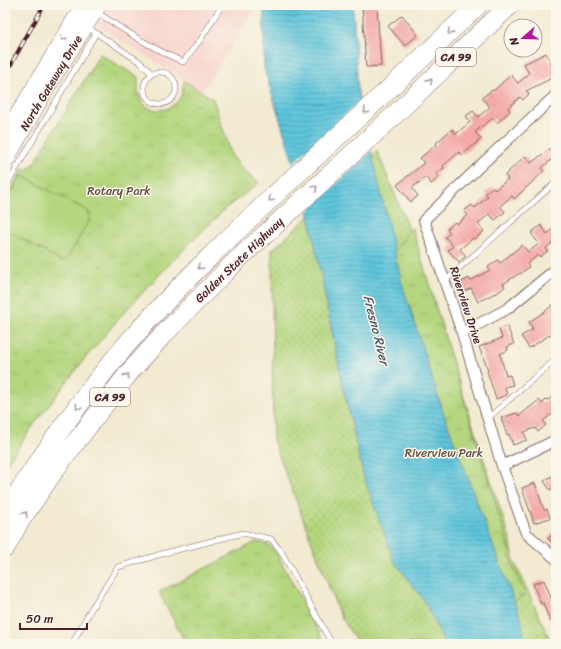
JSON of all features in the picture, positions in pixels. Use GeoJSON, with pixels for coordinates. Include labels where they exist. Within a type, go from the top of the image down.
{"type":"FeatureCollection","features":[{"type":"Feature","properties":{"kind":"highway","name":"Golden State Highway"},"geometry":{"type":"LineString","coordinates":[[5,513],[43,453],[125,346],[183,284],[228,239],[478,5]]}},
{"type":"Feature","properties":{"kind":"highway","name":"Golden State Highway"},"geometry":{"type":"LineString","coordinates":[[5,548],[20,521],[56,468],[128,374],[163,335],[235,262],[402,108],[510,5]]}},
{"type":"Feature","properties":{"kind":"highway"},"geometry":{"type":"LineString","coordinates":[[5,500],[43,453]]}},
{"type":"Feature","properties":{"kind":"main road","name":"North Gateway Drive"},"geometry":{"type":"LineString","coordinates":[[5,162],[50,83],[85,26],[91,6]]}},
{"type":"Feature","properties":{"kind":"main road","name":"North Gateway Drive"},"geometry":{"type":"LineString","coordinates":[[5,135],[85,26]]}},
{"type":"Feature","properties":{"kind":"street","name":"Riverview Drive"},"geometry":{"type":"LineString","coordinates":[[556,95],[424,220],[462,333],[502,466],[526,533],[556,559]]}},
{"type":"Feature","properties":{"kind":"street"},"geometry":{"type":"LineString","coordinates":[[462,333],[507,309],[556,269]]}},
{"type":"Feature","properties":{"kind":"street"},"geometry":{"type":"LineString","coordinates":[[502,466],[556,440]]}},
{"type":"Feature","properties":{"kind":"lane"},"geometry":{"type":"LineString","coordinates":[[91,6],[122,30],[183,62],[202,39],[222,5]]}},
{"type":"Feature","properties":{"kind":"lane"},"geometry":{"type":"LineString","coordinates":[[5,188],[85,26],[140,62],[152,74]]}},
{"type":"Feature","properties":{"kind":"lane"},"geometry":{"type":"LineString","coordinates":[[162,72],[167,74],[174,82],[175,87],[173,96],[160,104],[151,101],[145,93],[145,82],[152,74],[162,72]]}},
{"type":"Feature","properties":{"kind":"lane"},"geometry":{"type":"LineString","coordinates":[[445,282],[556,182]]}},
{"type":"Feature","properties":{"kind":"lane"},"geometry":{"type":"LineString","coordinates":[[488,418],[556,359]]}},
{"type":"Feature","properties":{"kind":"lane"},"geometry":{"type":"LineString","coordinates":[[72,644],[118,567],[165,553],[244,533],[271,538],[281,551],[332,644]]}},
{"type":"Feature","properties":{"kind":"shaded area"},"geometry":{"type":"Polygon","coordinates":[[[107,5],[257,5],[202,92],[99,26],[97,21],[107,5]]]}},
{"type":"Feature","properties":{"kind":"green space","name":"Rotary Park"},"geometry":{"type":"Polygon","coordinates":[[[100,54],[138,77],[140,99],[151,109],[166,109],[176,103],[183,90],[184,81],[213,99],[232,156],[243,170],[259,183],[227,207],[180,253],[128,308],[86,357],[33,426],[5,466],[5,201],[22,170],[32,167],[100,54]]]}},
{"type":"Feature","properties":{"kind":"green space","name":"Riverview Park"},"geometry":{"type":"Polygon","coordinates":[[[377,151],[409,229],[511,542],[514,561],[552,644],[358,644],[339,613],[273,440],[272,250],[334,194],[377,151]]]}},
{"type":"Feature","properties":{"kind":"green space"},"geometry":{"type":"Polygon","coordinates":[[[21,175],[89,212],[89,221],[66,260],[61,261],[5,229],[5,205],[21,175]]]}},
{"type":"Feature","properties":{"kind":"green space","name":"Riverview Park"},"geometry":{"type":"Polygon","coordinates":[[[412,228],[507,541],[512,564],[525,594],[481,626],[394,251],[412,228]]]}},
{"type":"Feature","properties":{"kind":"green space"},"geometry":{"type":"Polygon","coordinates":[[[256,542],[268,544],[277,554],[325,644],[186,644],[159,592],[256,542]]]}},
{"type":"Feature","properties":{"kind":"water","name":"Fresno River"},"geometry":{"type":"Polygon","coordinates":[[[264,5],[353,5],[358,93],[401,280],[443,412],[522,622],[525,644],[445,644],[423,599],[394,561],[363,475],[341,377],[308,210],[264,68],[264,5]]]}},
{"type":"Feature","properties":{"kind":"pier"},"geometry":{"type":"Polygon","coordinates":[[[362,99],[373,149],[307,212],[292,164],[362,99]]]}},
{"type":"Feature","properties":{"kind":"building"},"geometry":{"type":"Polygon","coordinates":[[[362,5],[377,5],[381,66],[366,67],[362,5]]]}},
{"type":"Feature","properties":{"kind":"building"},"geometry":{"type":"Polygon","coordinates":[[[402,15],[418,35],[405,46],[388,26],[402,15]]]}},
{"type":"Feature","properties":{"kind":"building"},"geometry":{"type":"Polygon","coordinates":[[[546,53],[551,63],[556,61],[556,76],[526,91],[529,94],[523,100],[520,97],[508,108],[510,111],[497,123],[493,118],[475,132],[481,139],[462,155],[459,152],[443,166],[444,168],[436,174],[439,177],[431,184],[426,177],[412,188],[418,196],[411,202],[397,185],[424,163],[420,158],[452,129],[456,134],[470,122],[466,116],[473,111],[478,117],[490,107],[482,98],[492,90],[493,91],[511,75],[518,83],[529,74],[524,64],[536,58],[543,58],[543,54],[546,53]]]}},
{"type":"Feature","properties":{"kind":"building"},"geometry":{"type":"Polygon","coordinates":[[[556,144],[556,164],[552,159],[542,168],[544,171],[514,199],[512,196],[500,206],[505,212],[495,220],[489,214],[478,224],[484,231],[460,249],[466,256],[459,262],[448,250],[453,246],[445,237],[450,233],[447,229],[455,222],[457,224],[468,215],[464,211],[472,205],[475,208],[488,196],[485,193],[493,187],[495,190],[508,179],[505,175],[525,156],[531,163],[556,144]]]}},
{"type":"Feature","properties":{"kind":"building"},"geometry":{"type":"Polygon","coordinates":[[[541,225],[547,234],[556,227],[556,240],[546,248],[548,251],[540,257],[538,255],[527,264],[529,267],[503,284],[505,287],[496,294],[495,293],[478,302],[471,288],[463,292],[459,284],[469,278],[470,281],[490,270],[488,267],[498,260],[500,263],[522,245],[528,252],[539,244],[531,233],[541,225]]]}},
{"type":"Feature","properties":{"kind":"building"},"geometry":{"type":"Polygon","coordinates":[[[556,302],[556,331],[529,348],[521,336],[533,329],[529,322],[556,302]]]}},
{"type":"Feature","properties":{"kind":"building"},"geometry":{"type":"Polygon","coordinates":[[[507,326],[514,344],[507,347],[508,350],[500,354],[506,376],[510,375],[513,385],[505,387],[507,395],[496,399],[487,371],[488,370],[479,347],[502,338],[499,329],[507,326]]]}},
{"type":"Feature","properties":{"kind":"building"},"geometry":{"type":"Polygon","coordinates":[[[556,394],[556,411],[543,421],[546,425],[538,432],[535,428],[524,432],[527,440],[513,445],[509,434],[507,435],[501,418],[517,413],[519,416],[539,400],[542,404],[556,394]]]}},
{"type":"Feature","properties":{"kind":"building"},"geometry":{"type":"Polygon","coordinates":[[[552,476],[556,481],[556,486],[550,490],[544,481],[552,476]]]}},
{"type":"Feature","properties":{"kind":"building"},"geometry":{"type":"Polygon","coordinates":[[[535,483],[544,510],[547,509],[550,518],[534,523],[522,488],[535,483]]]}},
{"type":"Feature","properties":{"kind":"building"},"geometry":{"type":"Polygon","coordinates":[[[556,530],[556,546],[548,539],[556,530]]]}},
{"type":"Feature","properties":{"kind":"building"},"geometry":{"type":"Polygon","coordinates":[[[544,580],[553,603],[556,602],[556,618],[550,621],[533,584],[544,580]]]}},
{"type":"Feature","properties":{"kind":"railway"},"geometry":{"type":"LineString","coordinates":[[5,75],[44,5]]}}]}
